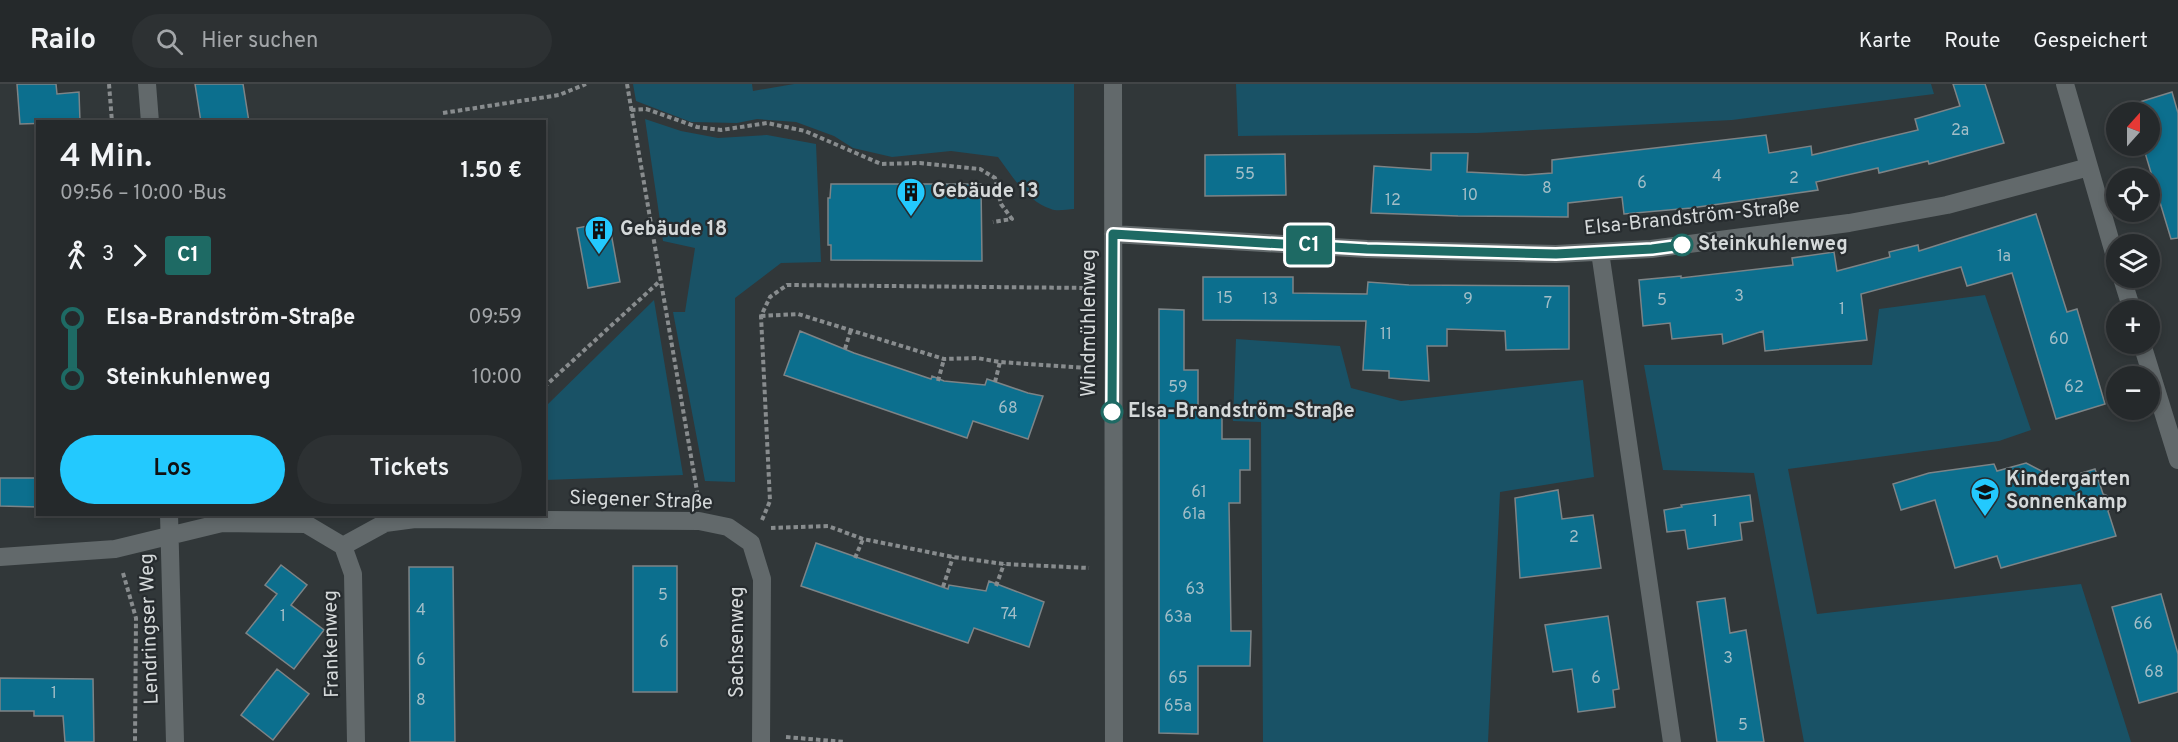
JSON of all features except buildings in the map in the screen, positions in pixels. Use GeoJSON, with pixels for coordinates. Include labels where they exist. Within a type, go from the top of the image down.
{"type":"FeatureCollection","features":[{"type":"Feature","properties":{"kind":"street"},"geometry":{"type":"LineString","coordinates":[[147,84],[150,120]]}},
{"type":"Feature","properties":{"kind":"street","name":"Windmühlenweg"},"geometry":{"type":"LineString","coordinates":[[1113,84],[1114,742]]}},
{"type":"Feature","properties":{"kind":"street"},"geometry":{"type":"LineString","coordinates":[[2065,84],[2108,234]]}},
{"type":"Feature","properties":{"kind":"street","name":"Elsa-Brandström-Straße"},"geometry":{"type":"LineString","coordinates":[[1113,234],[1367,249],[1556,254],[1652,249],[1849,223],[1947,205],[2089,167]]}},
{"type":"Feature","properties":{"kind":"street"},"geometry":{"type":"LineString","coordinates":[[1600,252],[1672,742]]}},
{"type":"Feature","properties":{"kind":"street"},"geometry":{"type":"LineString","coordinates":[[2145,354],[2178,460]]}},
{"type":"Feature","properties":{"kind":"street","name":"Lendringser Weg"},"geometry":{"type":"LineString","coordinates":[[169,516],[175,742]]}},
{"type":"Feature","properties":{"kind":"street","name":"Siegener Straße"},"geometry":{"type":"LineString","coordinates":[[343,546],[385,523],[415,519],[699,521],[728,527],[751,543]]}},
{"type":"Feature","properties":{"kind":"street"},"geometry":{"type":"LineString","coordinates":[[0,557],[115,549],[222,523],[306,524],[343,546]]}},
{"type":"Feature","properties":{"kind":"street","name":"Sachsenweg"},"geometry":{"type":"LineString","coordinates":[[751,543],[762,579],[761,739]]}},
{"type":"Feature","properties":{"kind":"street","name":"Frankenweg"},"geometry":{"type":"LineString","coordinates":[[343,546],[353,574],[356,742]]}},
{"type":"Feature","properties":{"kind":"path"},"geometry":{"type":"LineString","coordinates":[[110,84],[112,120]]}},
{"type":"Feature","properties":{"kind":"path"},"geometry":{"type":"LineString","coordinates":[[443,113],[559,95],[586,84]]}},
{"type":"Feature","properties":{"kind":"path"},"geometry":{"type":"LineString","coordinates":[[627,84],[698,495],[699,521]]}},
{"type":"Feature","properties":{"kind":"path"},"geometry":{"type":"LineString","coordinates":[[631,110],[646,110],[705,128],[721,130],[768,123],[805,131],[881,164],[920,163],[981,169],[995,178],[1001,204],[1012,219],[993,222]]}},
{"type":"Feature","properties":{"kind":"path"},"geometry":{"type":"LineString","coordinates":[[546,385],[660,281]]}},
{"type":"Feature","properties":{"kind":"path"},"geometry":{"type":"LineString","coordinates":[[751,543],[770,501],[761,316],[770,297],[787,285],[1112,288]]}},
{"type":"Feature","properties":{"kind":"path"},"geometry":{"type":"LineString","coordinates":[[761,316],[798,314],[944,359],[977,358],[1000,362],[1112,370]]}},
{"type":"Feature","properties":{"kind":"path"},"geometry":{"type":"LineString","coordinates":[[845,349],[851,329]]}},
{"type":"Feature","properties":{"kind":"path"},"geometry":{"type":"LineString","coordinates":[[938,381],[944,359]]}},
{"type":"Feature","properties":{"kind":"path"},"geometry":{"type":"LineString","coordinates":[[995,382],[1000,362]]}},
{"type":"Feature","properties":{"kind":"path"},"geometry":{"type":"LineString","coordinates":[[751,543],[772,527],[828,526],[863,539],[953,557],[1004,564],[1113,569]]}},
{"type":"Feature","properties":{"kind":"path"},"geometry":{"type":"LineString","coordinates":[[855,558],[863,539]]}},
{"type":"Feature","properties":{"kind":"path"},"geometry":{"type":"LineString","coordinates":[[115,549],[136,618],[135,742]]}},
{"type":"Feature","properties":{"kind":"path"},"geometry":{"type":"LineString","coordinates":[[943,587],[953,557]]}},
{"type":"Feature","properties":{"kind":"path"},"geometry":{"type":"LineString","coordinates":[[996,586],[1004,564]]}},
{"type":"Feature","properties":{"kind":"path"},"geometry":{"type":"LineString","coordinates":[[761,739],[816,738],[845,742]]}},
{"type":"Feature","properties":{"kind":"shaded area"},"geometry":{"type":"Polygon","coordinates":[[[633,84],[752,84],[753,91],[794,84],[1074,84],[1074,209],[1054,210],[1042,205],[1027,194],[998,157],[951,151],[892,157],[853,148],[834,136],[796,122],[757,119],[737,123],[691,122],[636,101],[633,84]]]}},
{"type":"Feature","properties":{"kind":"shaded area"},"geometry":{"type":"Polygon","coordinates":[[[1236,84],[1931,84],[1934,94],[1732,120],[1477,133],[1238,136],[1236,84]]]}},
{"type":"Feature","properties":{"kind":"shaded area"},"geometry":{"type":"Polygon","coordinates":[[[645,119],[681,131],[718,138],[767,135],[816,144],[821,262],[781,263],[735,298],[735,482],[705,481],[673,312],[685,312],[695,248],[663,241],[645,119]]]}},
{"type":"Feature","properties":{"kind":"shaded area"},"geometry":{"type":"Polygon","coordinates":[[[1985,295],[2031,430],[1999,441],[1788,469],[1817,614],[2081,584],[2131,742],[1804,742],[1754,473],[1663,470],[1644,365],[1872,365],[1879,309],[1985,295]]]}},
{"type":"Feature","properties":{"kind":"shaded area"},"geometry":{"type":"Polygon","coordinates":[[[654,300],[683,475],[546,480],[546,406],[654,300]]]}},
{"type":"Feature","properties":{"kind":"shaded area"},"geometry":{"type":"Polygon","coordinates":[[[1236,339],[1340,346],[1351,388],[1401,401],[1583,380],[1594,477],[1500,492],[1488,742],[1263,742],[1261,422],[1233,421],[1236,339]]]}},
{"type":"Feature","properties":{"kind":"bus line","name":"C1"},"geometry":{"type":"LineString","coordinates":[[1112,412],[1113,234],[1367,249],[1556,254],[1652,249],[1682,245]]}},
{"type":"Feature","properties":{"kind":"place","name":"Gebäude 13"},"geometry":{"type":"Point","coordinates":[911,218]}},
{"type":"Feature","properties":{"kind":"place","name":"Steinkuhlenweg"},"geometry":{"type":"Point","coordinates":[1682,245]}},
{"type":"Feature","properties":{"kind":"place","name":"Gebäude 18"},"geometry":{"type":"Point","coordinates":[599,256]}},
{"type":"Feature","properties":{"kind":"place","name":"Elsa-Brandström-Straße"},"geometry":{"type":"Point","coordinates":[1112,412]}},
{"type":"Feature","properties":{"kind":"place","name":"Kindergarten Sonnenkamp"},"geometry":{"type":"Point","coordinates":[1985,518]}}]}
